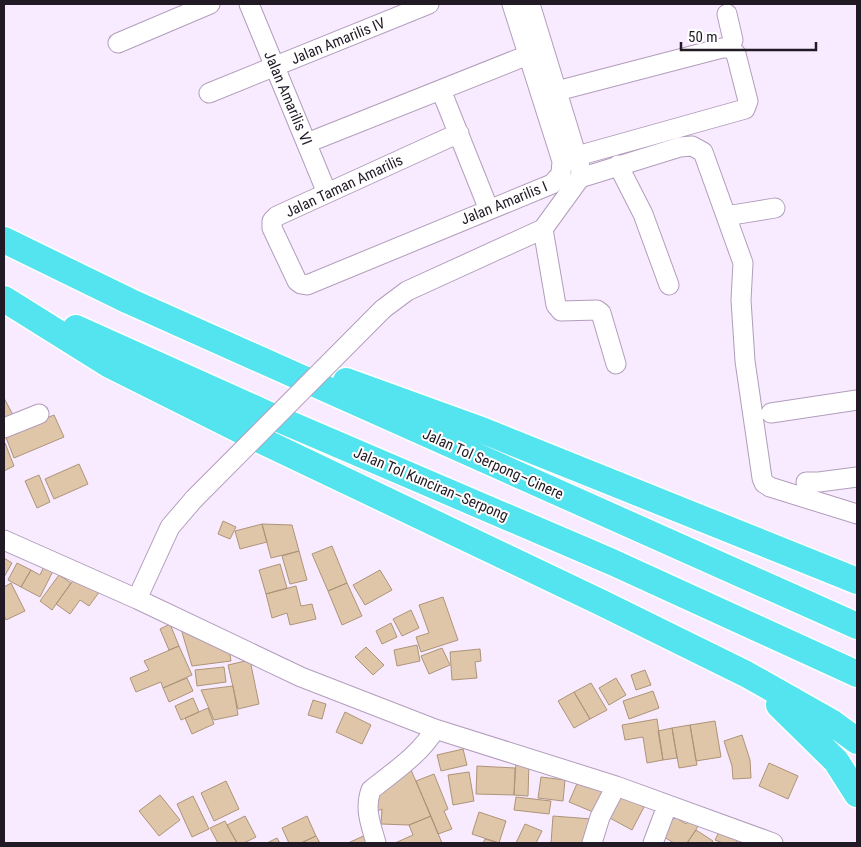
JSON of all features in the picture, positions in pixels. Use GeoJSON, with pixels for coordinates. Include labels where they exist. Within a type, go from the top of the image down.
{"type":"FeatureCollection","features":[{"type":"Feature","properties":{"kind":"highway"},"geometry":{"type":"LineString","coordinates":[[4,240],[129,301],[484,431],[857,581]]}},
{"type":"Feature","properties":{"kind":"highway"},"geometry":{"type":"LineString","coordinates":[[4,298],[125,373],[254,438],[602,602],[746,674],[831,722],[857,741]]}},
{"type":"Feature","properties":{"kind":"highway","name":"Jalan Tol Kunciran–Serpong"},"geometry":{"type":"LineString","coordinates":[[4,298],[276,418],[612,562],[857,674]]}},
{"type":"Feature","properties":{"kind":"highway","name":"Jalan Tol Serpong–Cinere"},"geometry":{"type":"LineString","coordinates":[[129,301],[857,626]]}},
{"type":"Feature","properties":{"kind":"highway"},"geometry":{"type":"LineString","coordinates":[[746,674],[807,730],[836,760],[857,794]]}},
{"type":"Feature","properties":{"kind":"street"},"geometry":{"type":"LineString","coordinates":[[118,43],[210,4]]}},
{"type":"Feature","properties":{"kind":"street","name":"Jalan Amarilis VI"},"geometry":{"type":"LineString","coordinates":[[249,4],[327,192]]}},
{"type":"Feature","properties":{"kind":"street","name":"Jalan Amarilis IV"},"geometry":{"type":"LineString","coordinates":[[209,93],[430,4]]}},
{"type":"Feature","properties":{"kind":"street","name":"Jalan Amarilis I"},"geometry":{"type":"LineString","coordinates":[[307,285],[552,184],[561,174],[562,161],[512,4]]}},
{"type":"Feature","properties":{"kind":"street"},"geometry":{"type":"LineString","coordinates":[[137,599],[170,527],[194,499],[383,309],[407,292],[543,229],[580,178],[581,170],[577,156],[530,4]]}},
{"type":"Feature","properties":{"kind":"street"},"geometry":{"type":"LineString","coordinates":[[727,14],[732,40],[730,48]]}},
{"type":"Feature","properties":{"kind":"street"},"geometry":{"type":"LineString","coordinates":[[557,91],[712,50],[730,48]]}},
{"type":"Feature","properties":{"kind":"street"},"geometry":{"type":"LineString","coordinates":[[577,156],[746,109],[748,101],[741,72],[736,54],[730,48]]}},
{"type":"Feature","properties":{"kind":"street"},"geometry":{"type":"LineString","coordinates":[[307,143],[528,55]]}},
{"type":"Feature","properties":{"kind":"street"},"geometry":{"type":"LineString","coordinates":[[441,90],[489,210]]}},
{"type":"Feature","properties":{"kind":"street","name":"Jalan Taman Amarilis"},"geometry":{"type":"LineString","coordinates":[[307,285],[297,281],[272,228],[272,221],[277,216],[459,134]]}},
{"type":"Feature","properties":{"kind":"street"},"geometry":{"type":"LineString","coordinates":[[580,178],[680,147],[692,146],[703,152],[743,264],[742,300],[745,361],[764,483],[857,514]]}},
{"type":"Feature","properties":{"kind":"street"},"geometry":{"type":"LineString","coordinates":[[618,165],[643,214],[669,285]]}},
{"type":"Feature","properties":{"kind":"street"},"geometry":{"type":"LineString","coordinates":[[726,216],[775,208]]}},
{"type":"Feature","properties":{"kind":"street"},"geometry":{"type":"LineString","coordinates":[[543,229],[556,305],[561,311],[597,310],[601,312],[616,364]]}},
{"type":"Feature","properties":{"kind":"street"},"geometry":{"type":"LineString","coordinates":[[771,413],[857,400]]}},
{"type":"Feature","properties":{"kind":"street"},"geometry":{"type":"LineString","coordinates":[[4,428],[39,414]]}},
{"type":"Feature","properties":{"kind":"street"},"geometry":{"type":"LineString","coordinates":[[806,482],[857,477]]}},
{"type":"Feature","properties":{"kind":"street"},"geometry":{"type":"LineString","coordinates":[[4,540],[137,599],[301,677],[435,729],[616,786],[773,843]]}},
{"type":"Feature","properties":{"kind":"street"},"geometry":{"type":"LineString","coordinates":[[376,843],[367,810],[367,800],[371,790],[420,749],[435,729]]}},
{"type":"Feature","properties":{"kind":"street"},"geometry":{"type":"LineString","coordinates":[[592,843],[600,817],[616,786]]}},
{"type":"Feature","properties":{"kind":"street"},"geometry":{"type":"LineString","coordinates":[[653,843],[667,806]]}},
{"type":"Feature","properties":{"kind":"building"},"geometry":{"type":"Polygon","coordinates":[[[4,398],[13,415],[4,419],[4,398]]]}},
{"type":"Feature","properties":{"kind":"building"},"geometry":{"type":"Polygon","coordinates":[[[54,415],[64,437],[14,458],[5,435],[54,415]]]}},
{"type":"Feature","properties":{"kind":"building"},"geometry":{"type":"Polygon","coordinates":[[[4,444],[14,466],[4,471],[4,444]]]}},
{"type":"Feature","properties":{"kind":"building"},"geometry":{"type":"Polygon","coordinates":[[[79,464],[88,484],[54,499],[45,479],[79,464]]]}},
{"type":"Feature","properties":{"kind":"building"},"geometry":{"type":"Polygon","coordinates":[[[39,475],[50,502],[37,508],[25,481],[39,475]]]}},
{"type":"Feature","properties":{"kind":"building"},"geometry":{"type":"Polygon","coordinates":[[[223,521],[236,527],[230,539],[218,534],[223,521]]]}},
{"type":"Feature","properties":{"kind":"building"},"geometry":{"type":"Polygon","coordinates":[[[262,524],[292,525],[299,551],[271,558],[262,524]]]}},
{"type":"Feature","properties":{"kind":"building"},"geometry":{"type":"Polygon","coordinates":[[[262,524],[267,542],[240,549],[235,531],[262,524]]]}},
{"type":"Feature","properties":{"kind":"building"},"geometry":{"type":"Polygon","coordinates":[[[332,546],[347,583],[328,591],[312,554],[332,546]]]}},
{"type":"Feature","properties":{"kind":"building"},"geometry":{"type":"Polygon","coordinates":[[[299,551],[307,580],[290,584],[282,556],[299,551]]]}},
{"type":"Feature","properties":{"kind":"building"},"geometry":{"type":"Polygon","coordinates":[[[4,558],[12,563],[4,577],[4,558]]]}},
{"type":"Feature","properties":{"kind":"building"},"geometry":{"type":"Polygon","coordinates":[[[17,563],[31,570],[21,587],[8,580],[17,563]]]}},
{"type":"Feature","properties":{"kind":"building"},"geometry":{"type":"Polygon","coordinates":[[[45,564],[54,569],[40,597],[21,587],[31,570],[40,575],[45,564]]]}},
{"type":"Feature","properties":{"kind":"building"},"geometry":{"type":"Polygon","coordinates":[[[280,564],[287,588],[266,594],[259,570],[280,564]]]}},
{"type":"Feature","properties":{"kind":"building"},"geometry":{"type":"Polygon","coordinates":[[[380,570],[392,590],[365,605],[353,585],[380,570]]]}},
{"type":"Feature","properties":{"kind":"building"},"geometry":{"type":"Polygon","coordinates":[[[59,575],[71,583],[52,610],[40,601],[59,575]]]}},
{"type":"Feature","properties":{"kind":"building"},"geometry":{"type":"Polygon","coordinates":[[[75,578],[100,591],[89,606],[80,600],[70,614],[56,604],[75,578]]]}},
{"type":"Feature","properties":{"kind":"building"},"geometry":{"type":"Polygon","coordinates":[[[11,583],[25,611],[6,620],[4,615],[4,587],[11,583]]]}},
{"type":"Feature","properties":{"kind":"building"},"geometry":{"type":"Polygon","coordinates":[[[347,583],[362,616],[342,625],[328,591],[347,583]]]}},
{"type":"Feature","properties":{"kind":"building"},"geometry":{"type":"Polygon","coordinates":[[[296,586],[301,606],[312,604],[316,619],[290,625],[287,613],[272,618],[266,594],[296,586]]]}},
{"type":"Feature","properties":{"kind":"building"},"geometry":{"type":"Polygon","coordinates":[[[443,597],[458,640],[421,652],[416,637],[429,633],[419,605],[443,597]]]}},
{"type":"Feature","properties":{"kind":"building"},"geometry":{"type":"Polygon","coordinates":[[[411,610],[419,628],[402,636],[393,619],[411,610]]]}},
{"type":"Feature","properties":{"kind":"building"},"geometry":{"type":"Polygon","coordinates":[[[179,622],[228,644],[231,661],[192,666],[179,622]]]}},
{"type":"Feature","properties":{"kind":"building"},"geometry":{"type":"Polygon","coordinates":[[[391,623],[397,637],[382,644],[376,631],[391,623]]]}},
{"type":"Feature","properties":{"kind":"building"},"geometry":{"type":"Polygon","coordinates":[[[170,624],[179,646],[169,650],[160,629],[170,624]]]}},
{"type":"Feature","properties":{"kind":"building"},"geometry":{"type":"Polygon","coordinates":[[[417,645],[420,661],[397,666],[394,650],[417,645]]]}},
{"type":"Feature","properties":{"kind":"building"},"geometry":{"type":"Polygon","coordinates":[[[179,646],[192,675],[163,688],[161,682],[136,692],[130,678],[149,670],[144,661],[179,646]]]}},
{"type":"Feature","properties":{"kind":"building"},"geometry":{"type":"Polygon","coordinates":[[[366,647],[384,665],[373,675],[355,657],[366,647]]]}},
{"type":"Feature","properties":{"kind":"building"},"geometry":{"type":"Polygon","coordinates":[[[442,648],[450,665],[429,674],[421,656],[442,648]]]}},
{"type":"Feature","properties":{"kind":"building"},"geometry":{"type":"Polygon","coordinates":[[[480,649],[481,661],[475,662],[477,678],[452,680],[450,652],[480,649]]]}},
{"type":"Feature","properties":{"kind":"building"},"geometry":{"type":"Polygon","coordinates":[[[250,660],[259,704],[238,709],[228,665],[250,660]]]}},
{"type":"Feature","properties":{"kind":"building"},"geometry":{"type":"Polygon","coordinates":[[[224,667],[226,682],[197,686],[195,670],[224,667]]]}},
{"type":"Feature","properties":{"kind":"building"},"geometry":{"type":"Polygon","coordinates":[[[645,670],[651,685],[636,690],[631,675],[645,670]]]}},
{"type":"Feature","properties":{"kind":"building"},"geometry":{"type":"Polygon","coordinates":[[[187,678],[193,691],[169,702],[163,688],[187,678]]]}},
{"type":"Feature","properties":{"kind":"building"},"geometry":{"type":"Polygon","coordinates":[[[616,678],[626,695],[609,705],[599,688],[616,678]]]}},
{"type":"Feature","properties":{"kind":"building"},"geometry":{"type":"Polygon","coordinates":[[[591,683],[607,710],[590,719],[574,692],[591,683]]]}},
{"type":"Feature","properties":{"kind":"building"},"geometry":{"type":"Polygon","coordinates":[[[233,686],[238,715],[214,720],[201,690],[233,686]]]}},
{"type":"Feature","properties":{"kind":"building"},"geometry":{"type":"Polygon","coordinates":[[[653,691],[659,708],[629,719],[623,701],[653,691]]]}},
{"type":"Feature","properties":{"kind":"building"},"geometry":{"type":"Polygon","coordinates":[[[574,692],[590,719],[574,728],[558,701],[574,692]]]}},
{"type":"Feature","properties":{"kind":"building"},"geometry":{"type":"Polygon","coordinates":[[[193,698],[199,712],[181,720],[175,706],[193,698]]]}},
{"type":"Feature","properties":{"kind":"building"},"geometry":{"type":"Polygon","coordinates":[[[313,700],[326,704],[322,719],[308,715],[313,700]]]}},
{"type":"Feature","properties":{"kind":"building"},"geometry":{"type":"Polygon","coordinates":[[[208,708],[214,724],[192,734],[185,718],[208,708]]]}},
{"type":"Feature","properties":{"kind":"building"},"geometry":{"type":"Polygon","coordinates":[[[345,712],[371,725],[362,744],[336,732],[345,712]]]}},
{"type":"Feature","properties":{"kind":"building"},"geometry":{"type":"Polygon","coordinates":[[[657,719],[663,760],[647,763],[643,737],[625,740],[622,725],[657,719]]]}},
{"type":"Feature","properties":{"kind":"building"},"geometry":{"type":"Polygon","coordinates":[[[715,721],[721,757],[696,761],[690,725],[715,721]]]}},
{"type":"Feature","properties":{"kind":"building"},"geometry":{"type":"Polygon","coordinates":[[[690,725],[697,765],[679,768],[672,728],[690,725]]]}},
{"type":"Feature","properties":{"kind":"building"},"geometry":{"type":"Polygon","coordinates":[[[672,728],[677,758],[663,760],[658,731],[672,728]]]}},
{"type":"Feature","properties":{"kind":"building"},"geometry":{"type":"Polygon","coordinates":[[[742,735],[750,760],[751,778],[733,779],[732,766],[724,741],[742,735]]]}},
{"type":"Feature","properties":{"kind":"building"},"geometry":{"type":"Polygon","coordinates":[[[463,749],[467,765],[441,771],[437,755],[463,749]]]}},
{"type":"Feature","properties":{"kind":"building"},"geometry":{"type":"Polygon","coordinates":[[[516,762],[529,762],[528,796],[514,795],[516,762]]]}},
{"type":"Feature","properties":{"kind":"building"},"geometry":{"type":"Polygon","coordinates":[[[769,763],[798,776],[788,799],[759,786],[769,763]]]}},
{"type":"Feature","properties":{"kind":"building"},"geometry":{"type":"Polygon","coordinates":[[[477,766],[515,768],[514,795],[476,794],[477,766]]]}},
{"type":"Feature","properties":{"kind":"building"},"geometry":{"type":"Polygon","coordinates":[[[411,770],[431,816],[409,825],[381,824],[382,809],[378,811],[370,794],[411,770]]]}},
{"type":"Feature","properties":{"kind":"building"},"geometry":{"type":"Polygon","coordinates":[[[469,772],[474,801],[453,805],[448,775],[469,772]]]}},
{"type":"Feature","properties":{"kind":"building"},"geometry":{"type":"Polygon","coordinates":[[[434,774],[448,809],[444,811],[452,829],[438,834],[416,781],[434,774]]]}},
{"type":"Feature","properties":{"kind":"building"},"geometry":{"type":"Polygon","coordinates":[[[541,777],[565,780],[563,801],[538,798],[541,777]]]}},
{"type":"Feature","properties":{"kind":"building"},"geometry":{"type":"Polygon","coordinates":[[[579,779],[603,789],[593,812],[569,802],[579,779]]]}},
{"type":"Feature","properties":{"kind":"building"},"geometry":{"type":"Polygon","coordinates":[[[226,781],[239,809],[214,821],[201,793],[226,781]]]}},
{"type":"Feature","properties":{"kind":"building"},"geometry":{"type":"Polygon","coordinates":[[[160,795],[180,820],[159,836],[139,811],[160,795]]]}},
{"type":"Feature","properties":{"kind":"building"},"geometry":{"type":"Polygon","coordinates":[[[620,795],[644,807],[632,830],[608,817],[620,795]]]}},
{"type":"Feature","properties":{"kind":"building"},"geometry":{"type":"Polygon","coordinates":[[[193,796],[209,829],[192,837],[177,804],[193,796]]]}},
{"type":"Feature","properties":{"kind":"building"},"geometry":{"type":"Polygon","coordinates":[[[516,797],[551,801],[549,814],[514,810],[516,797]]]}},
{"type":"Feature","properties":{"kind":"building"},"geometry":{"type":"Polygon","coordinates":[[[479,812],[506,821],[499,843],[472,834],[479,812]]]}},
{"type":"Feature","properties":{"kind":"building"},"geometry":{"type":"Polygon","coordinates":[[[672,815],[686,824],[689,819],[699,825],[687,843],[674,843],[659,834],[672,815]]]}},
{"type":"Feature","properties":{"kind":"building"},"geometry":{"type":"Polygon","coordinates":[[[245,816],[256,837],[244,843],[237,843],[227,825],[245,816]]]}},
{"type":"Feature","properties":{"kind":"building"},"geometry":{"type":"Polygon","coordinates":[[[307,816],[316,836],[301,843],[289,843],[282,828],[307,816]]]}},
{"type":"Feature","properties":{"kind":"building"},"geometry":{"type":"Polygon","coordinates":[[[431,816],[442,843],[395,843],[413,835],[409,825],[431,816]]]}},
{"type":"Feature","properties":{"kind":"building"},"geometry":{"type":"Polygon","coordinates":[[[553,816],[592,819],[590,843],[551,843],[553,816]]]}},
{"type":"Feature","properties":{"kind":"building"},"geometry":{"type":"Polygon","coordinates":[[[225,821],[237,843],[218,843],[210,828],[225,821]]]}},
{"type":"Feature","properties":{"kind":"building"},"geometry":{"type":"Polygon","coordinates":[[[525,824],[542,831],[536,843],[516,843],[525,824]]]}},
{"type":"Feature","properties":{"kind":"building"},"geometry":{"type":"Polygon","coordinates":[[[696,830],[713,841],[711,843],[687,843],[696,830]]]}},
{"type":"Feature","properties":{"kind":"building"},"geometry":{"type":"Polygon","coordinates":[[[720,830],[739,838],[736,843],[723,843],[715,840],[720,830]]]}},
{"type":"Feature","properties":{"kind":"building"},"geometry":{"type":"Polygon","coordinates":[[[368,834],[372,843],[348,843],[368,834]]]}},
{"type":"Feature","properties":{"kind":"building"},"geometry":{"type":"Polygon","coordinates":[[[316,836],[320,843],[301,843],[316,836]]]}},
{"type":"Feature","properties":{"kind":"building"},"geometry":{"type":"Polygon","coordinates":[[[277,838],[280,843],[267,843],[277,838]]]}},
{"type":"Feature","properties":{"kind":"building"},"geometry":{"type":"Polygon","coordinates":[[[485,839],[499,843],[483,843],[485,839]]]}}]}
